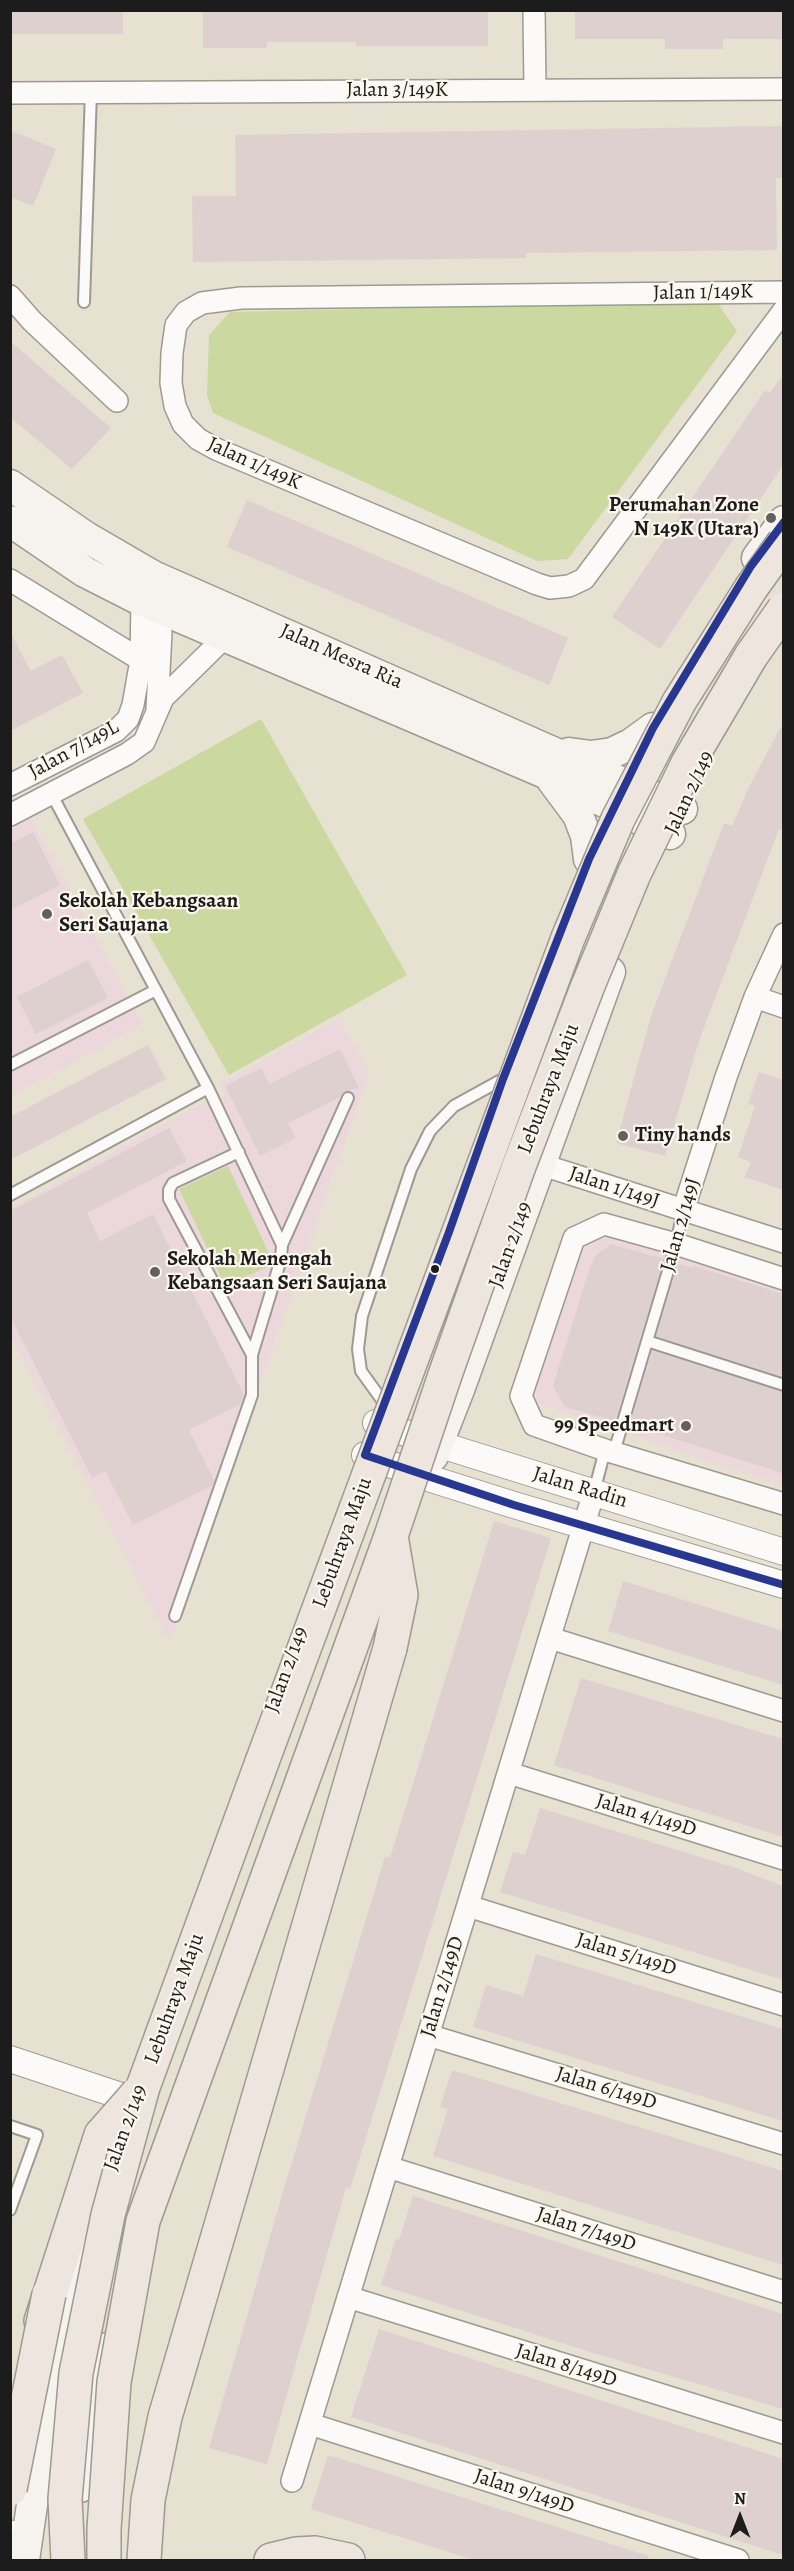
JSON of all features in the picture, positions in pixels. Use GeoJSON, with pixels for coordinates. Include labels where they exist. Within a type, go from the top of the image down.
{"type":"FeatureCollection","features":[{"type":"Feature","properties":{"kind":"highway","name":"Lebuhraya Maju"},"geometry":{"type":"LineString","coordinates":[[68,2560],[65,2499],[76,2373],[108,2215],[140,2094],[568,938],[618,819],[679,702],[783,542]]}},
{"type":"Feature","properties":{"kind":"highway","name":"Lebuhraya Maju"},"geometry":{"type":"LineString","coordinates":[[104,2560],[114,2382],[143,2222],[391,1536],[519,1166],[587,988],[634,874],[688,763],[751,656],[783,609]]}},
{"type":"Feature","properties":{"kind":"highway"},"geometry":{"type":"LineString","coordinates":[[144,2560],[148,2500],[165,2417],[390,1648],[401,1595],[400,1578],[391,1536]]}},
{"type":"Feature","properties":{"kind":"highway"},"geometry":{"type":"LineString","coordinates":[[10,2418],[101,2135],[140,2094]]}},
{"type":"Feature","properties":{"kind":"highway"},"geometry":{"type":"LineString","coordinates":[[10,2489],[49,2294]]}},
{"type":"Feature","properties":{"kind":"highway"},"geometry":{"type":"LineString","coordinates":[[271,2560],[296,2554],[315,2553],[348,2560]]}},
{"type":"Feature","properties":{"kind":"main road","name":"Jalan Mesra Ria"},"geometry":{"type":"LineString","coordinates":[[10,485],[86,537],[232,625],[550,762],[676,822]]}},
{"type":"Feature","properties":{"kind":"main road","name":"Jalan Mesra Ria"},"geometry":{"type":"LineString","coordinates":[[10,521],[85,572],[150,605],[232,625]]}},
{"type":"Feature","properties":{"kind":"main road","name":"Jalan 2/149"},"geometry":{"type":"LineString","coordinates":[[24,2560],[56,2339],[101,2196],[140,2094],[238,1802],[503,1079],[590,859],[619,795],[653,728],[751,566],[783,521]]}},
{"type":"Feature","properties":{"kind":"main road","name":"Jalan 2/149"},"geometry":{"type":"LineString","coordinates":[[68,2560],[94,2401],[123,2281],[185,2092],[280,1865],[438,1444],[626,931],[712,744],[753,677],[783,634]]}},
{"type":"Feature","properties":{"kind":"main road"},"geometry":{"type":"LineString","coordinates":[[590,859],[586,836],[578,815],[550,762],[612,753],[631,744],[653,728]]}},
{"type":"Feature","properties":{"kind":"street"},"geometry":{"type":"LineString","coordinates":[[534,10],[535,90]]}},
{"type":"Feature","properties":{"kind":"street","name":"Jalan 3/149K"},"geometry":{"type":"LineString","coordinates":[[10,93],[783,89]]}},
{"type":"Feature","properties":{"kind":"street","name":"Jalan 1/149K"},"geometry":{"type":"LineString","coordinates":[[783,292],[241,298],[202,303],[186,312],[176,325],[171,383],[175,406],[183,423],[198,439],[216,449],[537,584],[550,588],[569,586],[584,579],[783,310]]}},
{"type":"Feature","properties":{"kind":"street"},"geometry":{"type":"LineString","coordinates":[[10,296],[32,321],[117,401]]}},
{"type":"Feature","properties":{"kind":"street"},"geometry":{"type":"LineString","coordinates":[[10,580],[141,660]]}},
{"type":"Feature","properties":{"kind":"street"},"geometry":{"type":"LineString","coordinates":[[150,605],[161,633],[157,712]]}},
{"type":"Feature","properties":{"kind":"street","name":"Jalan 7/149L"},"geometry":{"type":"LineString","coordinates":[[10,785],[116,731],[128,719],[133,705],[150,605]]}},
{"type":"Feature","properties":{"kind":"street"},"geometry":{"type":"LineString","coordinates":[[10,815],[127,754],[144,742],[163,698],[232,625]]}},
{"type":"Feature","properties":{"kind":"street","name":"Jalan 2/149J"},"geometry":{"type":"LineString","coordinates":[[683,1211],[726,1077],[755,997],[783,934]]}},
{"type":"Feature","properties":{"kind":"street"},"geometry":{"type":"LineString","coordinates":[[755,997],[783,1007]]}},
{"type":"Feature","properties":{"kind":"street","name":"Jalan 1/149J"},"geometry":{"type":"LineString","coordinates":[[480,1144],[783,1242]]}},
{"type":"Feature","properties":{"kind":"street"},"geometry":{"type":"LineString","coordinates":[[783,1279],[676,1244],[604,1224],[574,1238],[521,1396],[534,1425],[609,1451],[783,1504]]}},
{"type":"Feature","properties":{"kind":"street","name":"Jalan Radin"},"geometry":{"type":"LineString","coordinates":[[380,1413],[438,1444],[783,1552]]}},
{"type":"Feature","properties":{"kind":"street","name":"Jalan Radin"},"geometry":{"type":"LineString","coordinates":[[364,1455],[425,1477],[584,1527],[783,1585]]}},
{"type":"Feature","properties":{"kind":"street","name":"Jalan 2/149D"},"geometry":{"type":"LineString","coordinates":[[292,2481],[594,1492]]}},
{"type":"Feature","properties":{"kind":"street"},"geometry":{"type":"LineString","coordinates":[[550,1638],[783,1711]]}},
{"type":"Feature","properties":{"kind":"street","name":"Jalan 4/149D"},"geometry":{"type":"LineString","coordinates":[[508,1773],[783,1859]]}},
{"type":"Feature","properties":{"kind":"street","name":"Jalan 5/149D"},"geometry":{"type":"LineString","coordinates":[[468,1906],[783,2005]]}},
{"type":"Feature","properties":{"kind":"street","name":"Jalan 6/149D"},"geometry":{"type":"LineString","coordinates":[[428,2035],[783,2144]]}},
{"type":"Feature","properties":{"kind":"street"},"geometry":{"type":"LineString","coordinates":[[10,2059],[140,2094]]}},
{"type":"Feature","properties":{"kind":"street","name":"Jalan 7/149D"},"geometry":{"type":"LineString","coordinates":[[388,2167],[783,2292]]}},
{"type":"Feature","properties":{"kind":"street","name":"Jalan 8/149D"},"geometry":{"type":"LineString","coordinates":[[348,2297],[783,2433]]}},
{"type":"Feature","properties":{"kind":"street"},"geometry":{"type":"LineString","coordinates":[[10,2439],[45,2413]]}},
{"type":"Feature","properties":{"kind":"street","name":"Jalan 9/149D"},"geometry":{"type":"LineString","coordinates":[[310,2424],[738,2560]]}},
{"type":"Feature","properties":{"kind":"street"},"geometry":{"type":"LineString","coordinates":[[10,2531],[18,2560]]}},
{"type":"Feature","properties":{"kind":"lane"},"geometry":{"type":"LineString","coordinates":[[84,302],[91,92]]}},
{"type":"Feature","properties":{"kind":"lane"},"geometry":{"type":"LineString","coordinates":[[51,793],[208,1088],[282,1245]]}},
{"type":"Feature","properties":{"kind":"lane"},"geometry":{"type":"LineString","coordinates":[[10,1065],[156,990]]}},
{"type":"Feature","properties":{"kind":"lane"},"geometry":{"type":"LineString","coordinates":[[380,1413],[362,1371],[358,1349],[362,1316],[411,1169],[430,1131],[454,1106],[503,1079]]}},
{"type":"Feature","properties":{"kind":"lane"},"geometry":{"type":"LineString","coordinates":[[10,1195],[208,1088]]}},
{"type":"Feature","properties":{"kind":"lane"},"geometry":{"type":"LineString","coordinates":[[175,1616],[252,1395],[252,1355],[281,1259],[282,1245],[348,1098]]}},
{"type":"Feature","properties":{"kind":"lane"},"geometry":{"type":"LineString","coordinates":[[238,1152],[173,1183],[169,1199],[252,1355]]}},
{"type":"Feature","properties":{"kind":"lane","name":"Jalan 2/149J"},"geometry":{"type":"LineString","coordinates":[[594,1492],[647,1341],[676,1244],[683,1211]]}},
{"type":"Feature","properties":{"kind":"lane"},"geometry":{"type":"LineString","coordinates":[[647,1341],[783,1385]]}},
{"type":"Feature","properties":{"kind":"lane"},"geometry":{"type":"LineString","coordinates":[[10,2126],[37,2135],[10,2210]]}},
{"type":"Feature","properties":{"kind":"shaded area","name":"Sekolah Kebangsaan Seri Saujana"},"geometry":{"type":"Polygon","coordinates":[[[20,800],[143,1024],[11,1096],[10,805],[20,800]]]}},
{"type":"Feature","properties":{"kind":"shaded area","name":"Sekolah Menengah Kebangsaan Seri Saujana"},"geometry":{"type":"Polygon","coordinates":[[[339,1019],[369,1073],[170,1641],[11,1337],[11,1208],[190,1110],[225,1095],[219,1084],[339,1019]]]}},
{"type":"Feature","properties":{"kind":"shaded area"},"geometry":{"type":"Polygon","coordinates":[[[606,1231],[783,1287],[783,1486],[529,1400],[578,1246],[606,1231]]]}},
{"type":"Feature","properties":{"kind":"green space"},"geometry":{"type":"Polygon","coordinates":[[[716,301],[737,331],[568,559],[537,561],[213,413],[207,395],[209,335],[230,312],[716,301]]]}},
{"type":"Feature","properties":{"kind":"green space"},"geometry":{"type":"Polygon","coordinates":[[[261,719],[407,975],[229,1075],[83,819],[261,719]]]}},
{"type":"Feature","properties":{"kind":"green space"},"geometry":{"type":"Polygon","coordinates":[[[228,1166],[274,1264],[225,1286],[179,1189],[228,1166]]]}},
{"type":"Feature","properties":{"kind":"building"},"geometry":{"type":"Polygon","coordinates":[[[10,10],[123,10],[123,34],[10,34],[10,10]]]}},
{"type":"Feature","properties":{"kind":"building"},"geometry":{"type":"Polygon","coordinates":[[[203,10],[488,10],[488,46],[356,46],[356,42],[267,42],[267,48],[203,48],[203,10]]]}},
{"type":"Feature","properties":{"kind":"building"},"geometry":{"type":"Polygon","coordinates":[[[575,10],[783,10],[783,39],[723,39],[723,49],[665,49],[665,39],[575,39],[575,10]]]}},
{"type":"Feature","properties":{"kind":"building"},"geometry":{"type":"Polygon","coordinates":[[[783,126],[783,178],[776,178],[777,250],[526,253],[526,258],[193,262],[192,196],[236,196],[235,135],[783,126]]]}},
{"type":"Feature","properties":{"kind":"building"},"geometry":{"type":"Polygon","coordinates":[[[10,130],[56,149],[33,206],[10,197],[10,130]]]}},
{"type":"Feature","properties":{"kind":"building"},"geometry":{"type":"Polygon","coordinates":[[[10,341],[111,428],[72,469],[10,417],[10,341]]]}},
{"type":"Feature","properties":{"kind":"building"},"geometry":{"type":"Polygon","coordinates":[[[783,375],[783,465],[660,649],[612,617],[765,390],[770,393],[783,375]]]}},
{"type":"Feature","properties":{"kind":"building"},"geometry":{"type":"Polygon","coordinates":[[[247,500],[568,638],[549,685],[227,547],[247,500]]]}},
{"type":"Feature","properties":{"kind":"building"},"geometry":{"type":"Polygon","coordinates":[[[10,632],[31,671],[62,655],[83,693],[10,731],[10,632]]]}},
{"type":"Feature","properties":{"kind":"building"},"geometry":{"type":"Polygon","coordinates":[[[783,723],[783,830],[779,829],[700,1038],[665,1156],[616,1143],[651,1016],[724,823],[732,826],[750,785],[783,723]]]}},
{"type":"Feature","properties":{"kind":"building"},"geometry":{"type":"Polygon","coordinates":[[[33,832],[60,885],[10,910],[10,844],[33,832]]]}},
{"type":"Feature","properties":{"kind":"building"},"geometry":{"type":"Polygon","coordinates":[[[88,960],[108,998],[36,1034],[17,997],[88,960]]]}},
{"type":"Feature","properties":{"kind":"building"},"geometry":{"type":"Polygon","coordinates":[[[148,1045],[166,1079],[10,1160],[10,1117],[148,1045]]]}},
{"type":"Feature","properties":{"kind":"building"},"geometry":{"type":"Polygon","coordinates":[[[340,1049],[359,1088],[344,1092],[340,1097],[288,1123],[296,1138],[260,1156],[225,1086],[261,1068],[269,1084],[340,1049]]]}},
{"type":"Feature","properties":{"kind":"building"},"geometry":{"type":"Polygon","coordinates":[[[759,1072],[783,1080],[783,1190],[745,1177],[751,1162],[738,1157],[755,1106],[748,1104],[759,1072]]]}},
{"type":"Feature","properties":{"kind":"building"},"geometry":{"type":"Polygon","coordinates":[[[169,1128],[187,1161],[87,1213],[100,1241],[153,1214],[244,1395],[241,1404],[189,1430],[214,1480],[213,1485],[133,1525],[105,1471],[92,1478],[10,1316],[10,1211],[169,1128]]]}},
{"type":"Feature","properties":{"kind":"building"},"geometry":{"type":"Polygon","coordinates":[[[611,1244],[664,1259],[615,1421],[565,1407],[553,1386],[589,1270],[596,1255],[611,1244]]]}},
{"type":"Feature","properties":{"kind":"building"},"geometry":{"type":"Polygon","coordinates":[[[678,1264],[693,1268],[694,1266],[783,1294],[783,1377],[656,1336],[678,1264]]]}},
{"type":"Feature","properties":{"kind":"building"},"geometry":{"type":"Polygon","coordinates":[[[652,1351],[783,1392],[783,1473],[630,1425],[652,1351]]]}},
{"type":"Feature","properties":{"kind":"building"},"geometry":{"type":"Polygon","coordinates":[[[494,1521],[551,1538],[356,2170],[350,2189],[346,2188],[267,2464],[209,2448],[284,2188],[361,1935],[385,1857],[390,1858],[494,1521]]]}},
{"type":"Feature","properties":{"kind":"building"},"geometry":{"type":"Polygon","coordinates":[[[623,1581],[783,1631],[783,1685],[608,1631],[623,1581]]]}},
{"type":"Feature","properties":{"kind":"building"},"geometry":{"type":"Polygon","coordinates":[[[581,1678],[783,1739],[783,1837],[554,1765],[581,1678]]]}},
{"type":"Feature","properties":{"kind":"building"},"geometry":{"type":"Polygon","coordinates":[[[540,1808],[736,1868],[783,1886],[783,1980],[500,1892],[513,1852],[525,1855],[540,1808]]]}},
{"type":"Feature","properties":{"kind":"building"},"geometry":{"type":"Polygon","coordinates":[[[536,1954],[783,2029],[783,2121],[473,2027],[486,1985],[523,1996],[536,1954]]]}},
{"type":"Feature","properties":{"kind":"building"},"geometry":{"type":"Polygon","coordinates":[[[452,2070],[783,2171],[783,2265],[433,2156],[448,2109],[440,2107],[452,2070]]]}},
{"type":"Feature","properties":{"kind":"building"},"geometry":{"type":"Polygon","coordinates":[[[413,2196],[783,2314],[783,2409],[593,2353],[381,2285],[413,2196]]]}},
{"type":"Feature","properties":{"kind":"building"},"geometry":{"type":"Polygon","coordinates":[[[379,2329],[783,2459],[783,2555],[351,2417],[379,2329]]]}},
{"type":"Feature","properties":{"kind":"building"},"geometry":{"type":"Polygon","coordinates":[[[328,2455],[649,2556],[648,2560],[474,2560],[311,2509],[328,2455]]]}},
{"type":"Feature","properties":{"kind":"transit line"},"geometry":{"type":"LineString","coordinates":[[784,522],[751,566],[653,728],[589,859],[503,1079],[449,1232],[365,1455],[514,1505],[784,1585]]}},
{"type":"Feature","properties":{"kind":"place","name":"Perumahan Zone N 149K (Utara)"},"geometry":{"type":"Point","coordinates":[771,518]}},
{"type":"Feature","properties":{"kind":"place","name":"Sekolah Kebangsaan Seri Saujana"},"geometry":{"type":"Point","coordinates":[47,914]}},
{"type":"Feature","properties":{"kind":"place","name":"Tiny hands"},"geometry":{"type":"Point","coordinates":[623,1136]}},
{"type":"Feature","properties":{"kind":"place","name":"Sekolah Menengah Kebangsaan Seri Saujana"},"geometry":{"type":"Point","coordinates":[155,1272]}},
{"type":"Feature","properties":{"kind":"place","name":"99 Speedmart"},"geometry":{"type":"Point","coordinates":[686,1426]}}]}
